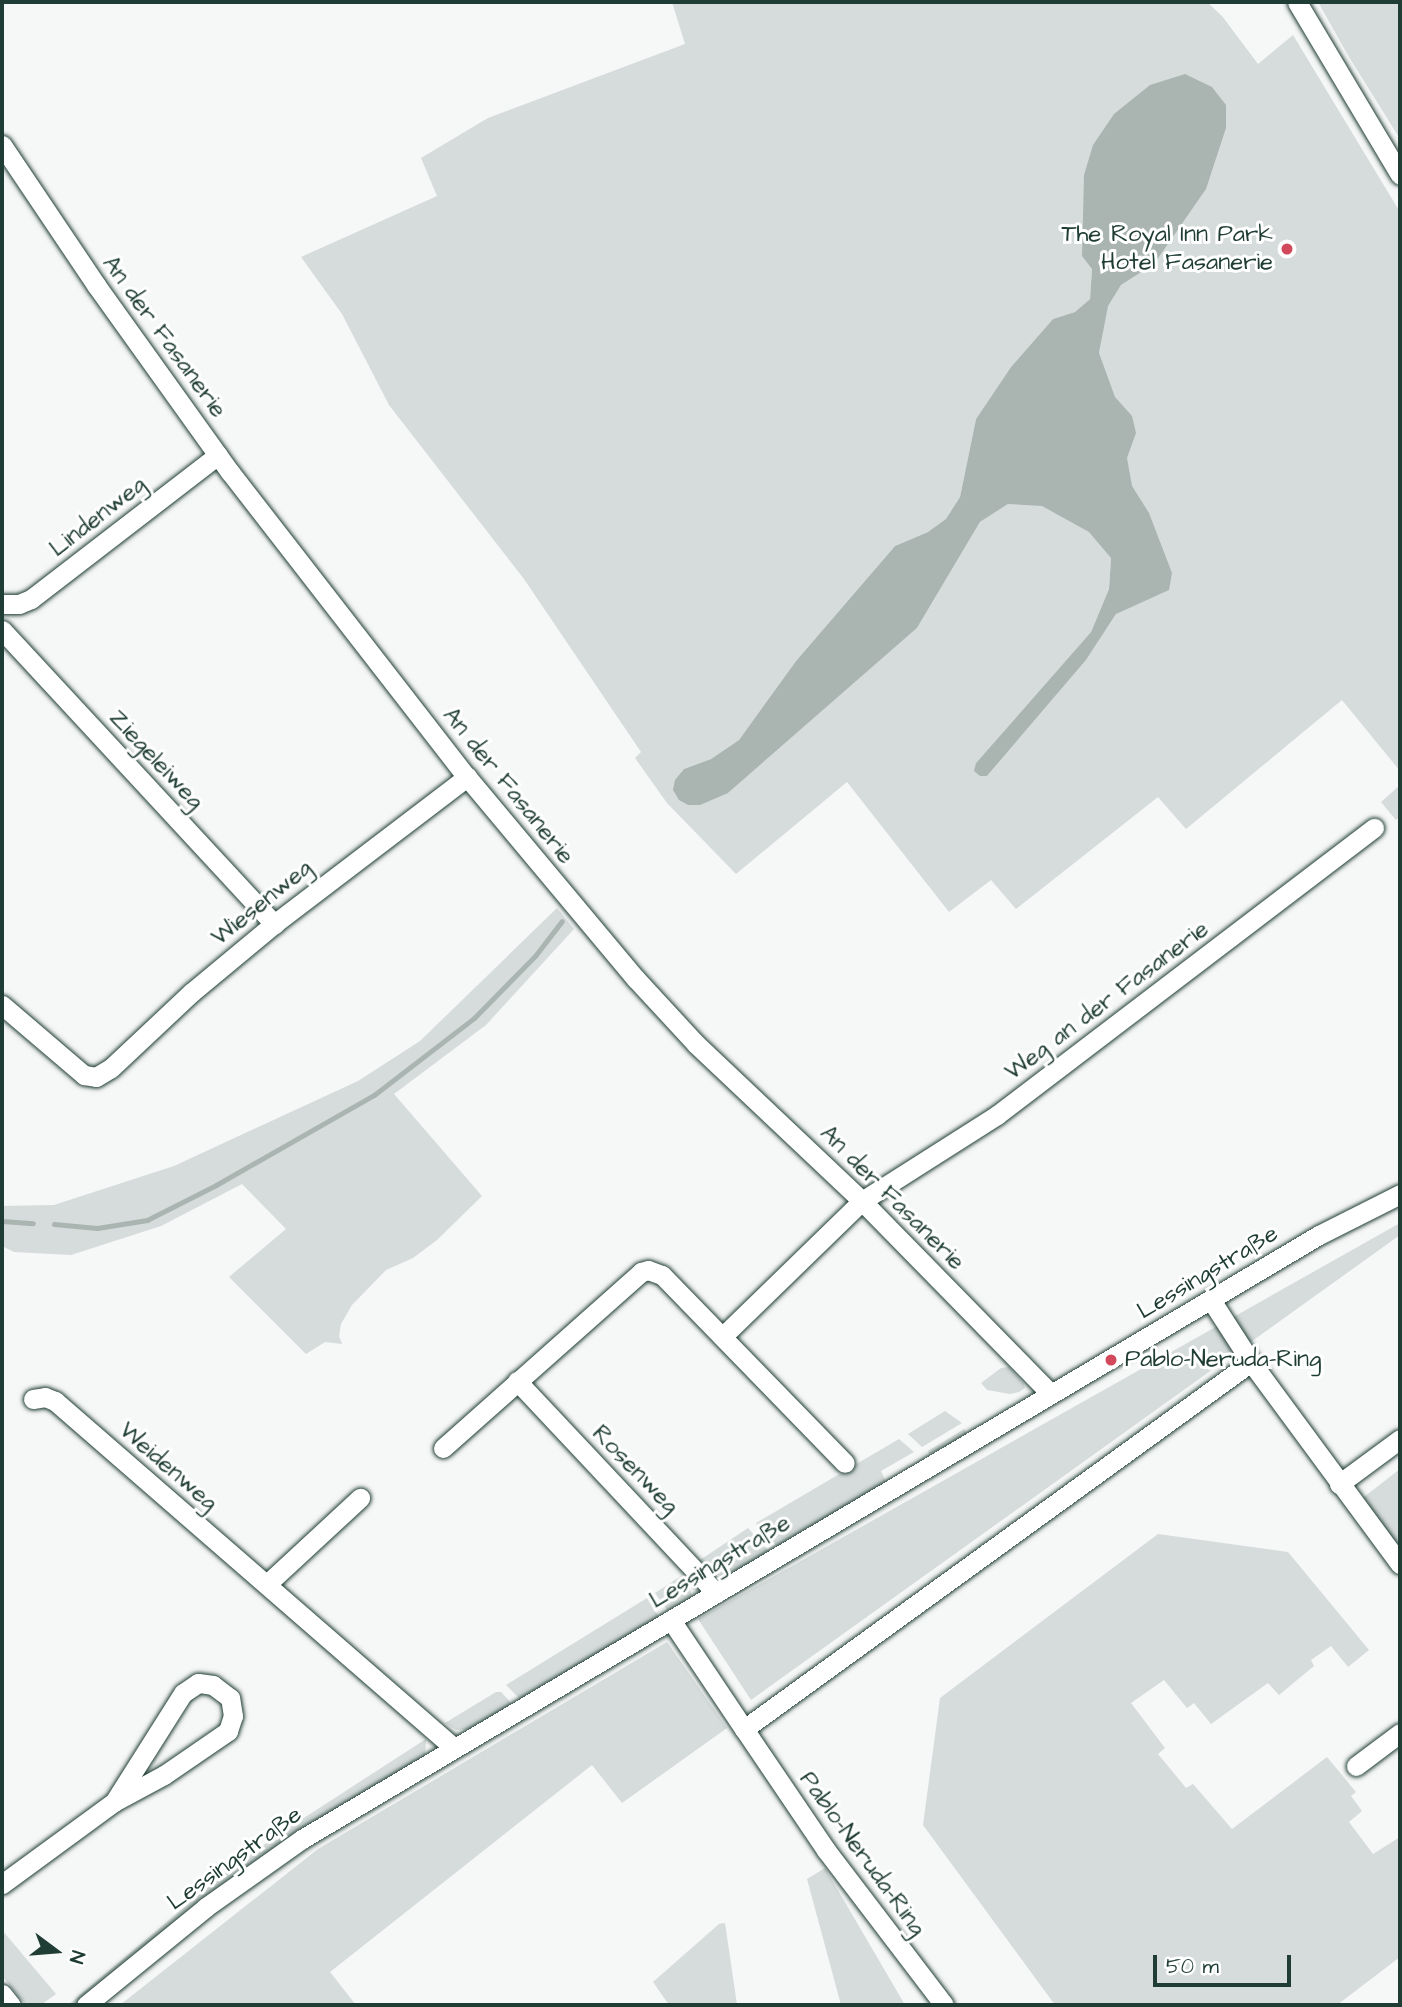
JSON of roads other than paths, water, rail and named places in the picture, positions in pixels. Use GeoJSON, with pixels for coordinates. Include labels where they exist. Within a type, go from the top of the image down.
{"type":"FeatureCollection","features":[{"type":"Feature","properties":{"kind":"street"},"geometry":{"type":"LineString","coordinates":[[1297,2],[1400,175]]}},
{"type":"Feature","properties":{"kind":"street","name":"An der Fasanerie"},"geometry":{"type":"LineString","coordinates":[[2,145],[96,285],[218,455],[467,777],[636,979],[696,1044],[862,1201],[1051,1394]]}},
{"type":"Feature","properties":{"kind":"street","name":"Lindenweg"},"geometry":{"type":"LineString","coordinates":[[2,604],[19,604],[31,599],[218,455]]}},
{"type":"Feature","properties":{"kind":"street","name":"Ziegeleiweg"},"geometry":{"type":"LineString","coordinates":[[2,630],[274,924]]}},
{"type":"Feature","properties":{"kind":"street","name":"Wiesenweg"},"geometry":{"type":"LineString","coordinates":[[2,1005],[84,1075],[96,1077],[111,1068],[192,992],[274,924],[467,777]]}},
{"type":"Feature","properties":{"kind":"street","name":"Weg an der Fasanerie"},"geometry":{"type":"LineString","coordinates":[[862,1201],[997,1115],[1374,828]]}},
{"type":"Feature","properties":{"kind":"street","name":"Lessingstraße"},"geometry":{"type":"LineString","coordinates":[[86,2005],[206,1907],[302,1839],[1319,1235],[1400,1194]]}},
{"type":"Feature","properties":{"kind":"street"},"geometry":{"type":"LineString","coordinates":[[723,1336],[862,1201]]}},
{"type":"Feature","properties":{"kind":"street"},"geometry":{"type":"LineString","coordinates":[[443,1448],[641,1272],[648,1270],[662,1275],[845,1463]]}},
{"type":"Feature","properties":{"kind":"street"},"geometry":{"type":"LineString","coordinates":[[1211,1300],[1251,1362],[1400,1564]]}},
{"type":"Feature","properties":{"kind":"street"},"geometry":{"type":"LineString","coordinates":[[744,1729],[1251,1362]]}},
{"type":"Feature","properties":{"kind":"street","name":"Rosenweg"},"geometry":{"type":"LineString","coordinates":[[517,1381],[716,1593]]}},
{"type":"Feature","properties":{"kind":"street","name":"Weidenweg"},"geometry":{"type":"LineString","coordinates":[[33,1399],[45,1397],[55,1401],[453,1747]]}},
{"type":"Feature","properties":{"kind":"street"},"geometry":{"type":"LineString","coordinates":[[1339,1484],[1400,1439]]}},
{"type":"Feature","properties":{"kind":"street"},"geometry":{"type":"LineString","coordinates":[[267,1584],[360,1498]]}},
{"type":"Feature","properties":{"kind":"street","name":"Pablo-Neruda-Ring"},"geometry":{"type":"LineString","coordinates":[[671,1620],[766,1765],[826,1850],[944,2005]]}},
{"type":"Feature","properties":{"kind":"street"},"geometry":{"type":"LineString","coordinates":[[2,1884],[114,1802],[164,1775],[228,1731],[233,1716],[230,1698],[213,1685],[198,1683],[183,1693],[114,1802]]}},
{"type":"Feature","properties":{"kind":"street"},"geometry":{"type":"LineString","coordinates":[[1356,1766],[1400,1733]]}},
{"type":"Feature","properties":{"kind":"street"},"geometry":{"type":"LineString","coordinates":[[2,1994],[12,2005]]}},
{"type":"Feature","properties":{"kind":"waterway"},"geometry":{"type":"LineString","coordinates":[[54,1224],[97,1228],[147,1220],[216,1185],[374,1095],[474,1018],[535,956],[562,921]]}},
{"type":"Feature","properties":{"kind":"waterway"},"geometry":{"type":"LineString","coordinates":[[2,1221],[33,1223]]}},
{"type":"Feature","properties":{"kind":"place","name":"The Royal Inn Park Hotel Fasanerie"},"geometry":{"type":"Point","coordinates":[1287,249]}},
{"type":"Feature","properties":{"kind":"place","name":"Pablo-Neruda-Ring"},"geometry":{"type":"Point","coordinates":[1111,1360]}}]}
